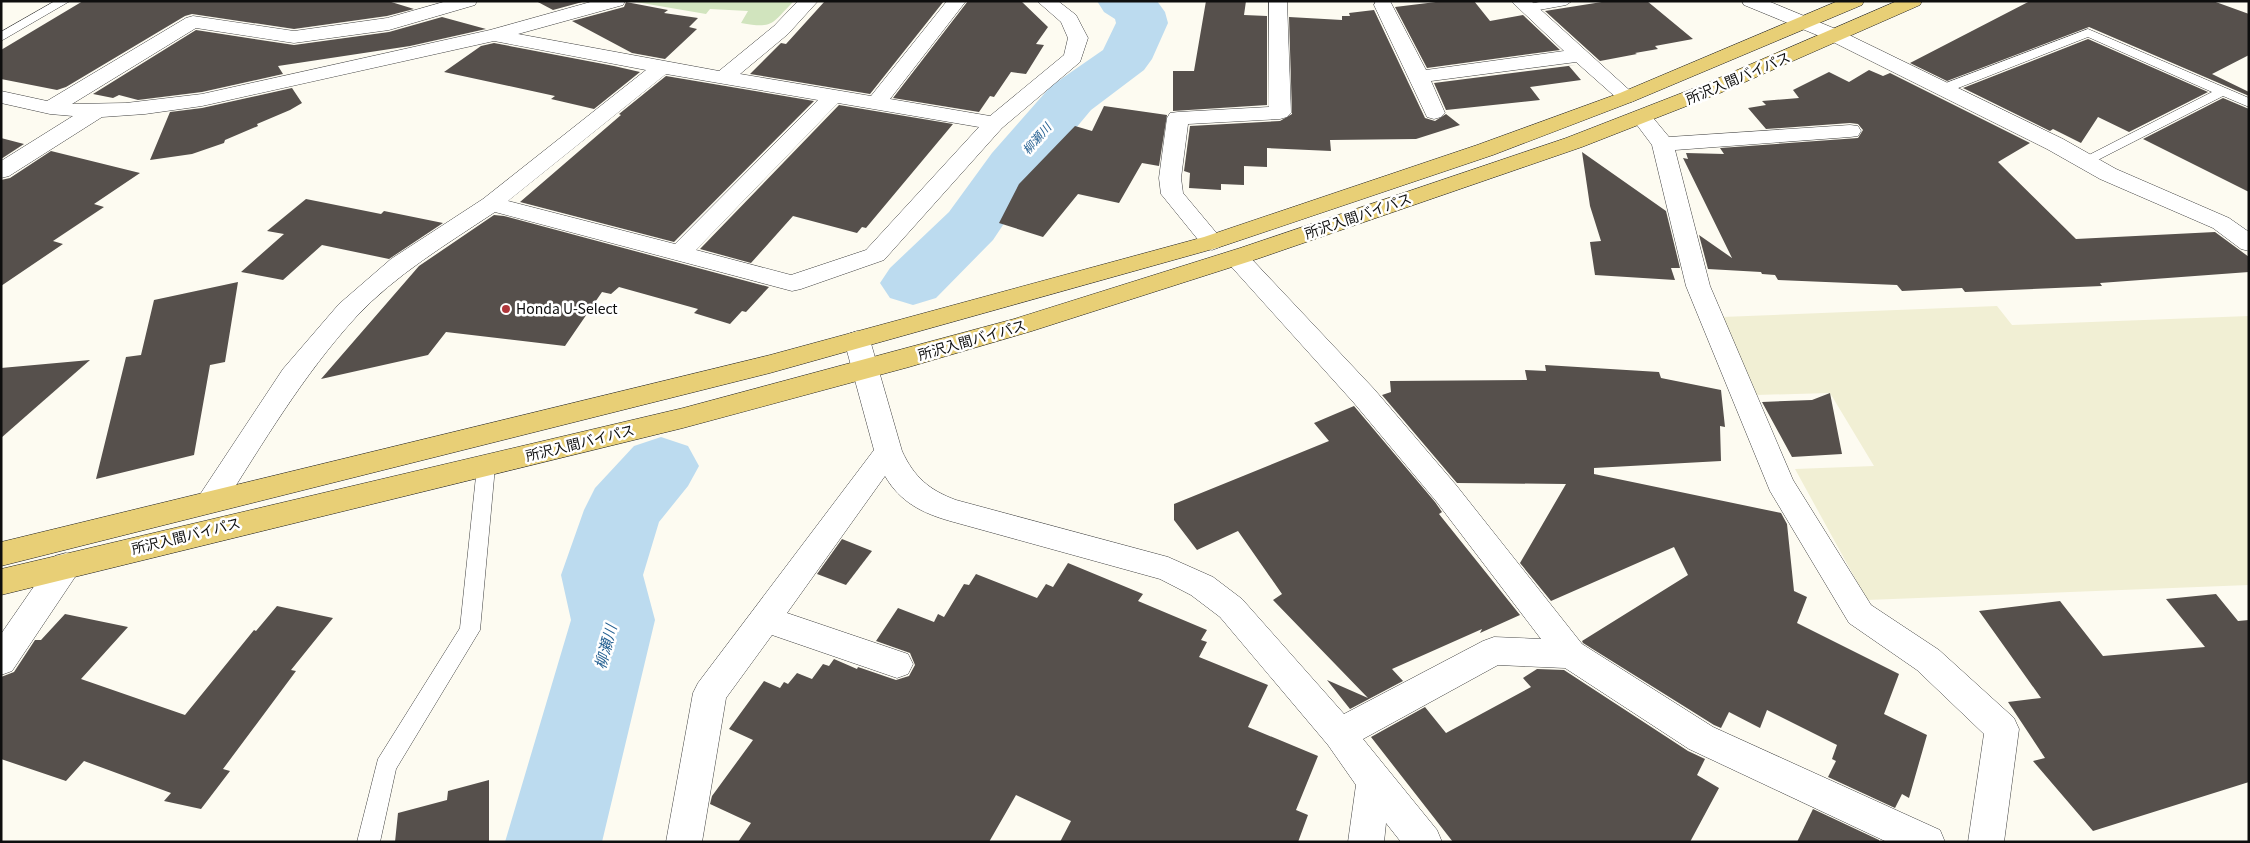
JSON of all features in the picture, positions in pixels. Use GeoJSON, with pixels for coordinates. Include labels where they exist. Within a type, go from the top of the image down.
{"type":"FeatureCollection","features":[{"type":"Feature","properties":{"kind":"main road","name":"所沢入間バイパス"},"geometry":{"type":"LineString","coordinates":[[1,554],[770,364],[1212,242],[1485,150],[1635,107],[1855,1]]}},
{"type":"Feature","properties":{"kind":"main road","name":"所沢入間バイパス"},"geometry":{"type":"LineString","coordinates":[[1,582],[198,532],[486,467],[866,369],[1088,305],[1237,258],[1635,107],[1836,36],[1913,1]]}},
{"type":"Feature","properties":{"kind":"street"},"geometry":{"type":"LineString","coordinates":[[418,1],[445,9]]}},
{"type":"Feature","properties":{"kind":"street"},"geometry":{"type":"LineString","coordinates":[[50,108],[193,22],[294,37],[389,24],[468,1]]}},
{"type":"Feature","properties":{"kind":"street"},"geometry":{"type":"LineString","coordinates":[[1,97],[50,108],[159,107],[202,100],[494,35],[616,1]]}},
{"type":"Feature","properties":{"kind":"street"},"geometry":{"type":"LineString","coordinates":[[724,77],[781,30],[809,1]]}},
{"type":"Feature","properties":{"kind":"street"},"geometry":{"type":"LineString","coordinates":[[876,103],[957,1]]}},
{"type":"Feature","properties":{"kind":"street"},"geometry":{"type":"LineString","coordinates":[[491,204],[792,283],[874,256],[994,123],[1039,84],[1073,58],[1078,38],[1069,19],[1046,1]]}},
{"type":"Feature","properties":{"kind":"street"},"geometry":{"type":"LineString","coordinates":[[1212,242],[1172,194],[1170,178],[1178,118],[1280,113],[1278,1]]}},
{"type":"Feature","properties":{"kind":"street"},"geometry":{"type":"LineString","coordinates":[[1751,1],[1836,36],[2088,161],[2108,174],[2221,223],[2249,244]]}},
{"type":"Feature","properties":{"kind":"street"},"geometry":{"type":"LineString","coordinates":[[1384,5],[1419,77],[1434,113]]}},
{"type":"Feature","properties":{"kind":"street"},"geometry":{"type":"LineString","coordinates":[[1524,5],[1635,107],[1663,144],[1698,286],[1780,483],[1860,614],[1928,660],[2002,729],[1986,842]]}},
{"type":"Feature","properties":{"kind":"street"},"geometry":{"type":"LineString","coordinates":[[494,35],[662,67],[994,123]]}},
{"type":"Feature","properties":{"kind":"street"},"geometry":{"type":"LineString","coordinates":[[294,37],[297,78]]}},
{"type":"Feature","properties":{"kind":"street"},"geometry":{"type":"LineString","coordinates":[[1419,77],[1580,55]]}},
{"type":"Feature","properties":{"kind":"street"},"geometry":{"type":"LineString","coordinates":[[211,501],[292,376],[348,310],[400,265],[491,204],[662,67]]}},
{"type":"Feature","properties":{"kind":"street"},"geometry":{"type":"LineString","coordinates":[[680,253],[833,96]]}},
{"type":"Feature","properties":{"kind":"street"},"geometry":{"type":"LineString","coordinates":[[1,171],[99,109]]}},
{"type":"Feature","properties":{"kind":"street"},"geometry":{"type":"LineString","coordinates":[[1663,144],[1850,131]]}},
{"type":"Feature","properties":{"kind":"street"},"geometry":{"type":"LineString","coordinates":[[1237,258],[1364,396],[1446,493],[1571,654],[1701,738],[1923,841]]}},
{"type":"Feature","properties":{"kind":"street"},"geometry":{"type":"LineString","coordinates":[[857,340],[888,451],[905,486],[922,500],[950,510],[1168,569],[1202,586],[1231,608],[1340,734],[1374,781],[1424,842]]}},
{"type":"Feature","properties":{"kind":"street"},"geometry":{"type":"LineString","coordinates":[[684,842],[710,693],[888,451]]}},
{"type":"Feature","properties":{"kind":"street"},"geometry":{"type":"LineString","coordinates":[[1,661],[66,565]]}},
{"type":"Feature","properties":{"kind":"street"},"geometry":{"type":"LineString","coordinates":[[765,619],[897,664]]}},
{"type":"Feature","properties":{"kind":"street"},"geometry":{"type":"LineString","coordinates":[[1340,734],[1494,651],[1571,654]]}},
{"type":"Feature","properties":{"kind":"street"},"geometry":{"type":"LineString","coordinates":[[1366,842],[1374,781]]}},
{"type":"Feature","properties":{"kind":"lane"},"geometry":{"type":"LineString","coordinates":[[1,37],[64,1]]}},
{"type":"Feature","properties":{"kind":"lane"},"geometry":{"type":"LineString","coordinates":[[1524,5],[1566,1]]}},
{"type":"Feature","properties":{"kind":"lane"},"geometry":{"type":"LineString","coordinates":[[1943,89],[2088,33],[2249,103]]}},
{"type":"Feature","properties":{"kind":"lane"},"geometry":{"type":"LineString","coordinates":[[2088,161],[2223,91]]}},
{"type":"Feature","properties":{"kind":"lane"},"geometry":{"type":"LineString","coordinates":[[368,842],[386,766],[470,630],[486,467]]}},
{"type":"Feature","properties":{"kind":"shaded area"},"geometry":{"type":"Polygon","coordinates":[[[1997,306],[2012,325],[2249,316],[2249,585],[1867,600],[1795,469],[1874,466],[1830,393],[1756,395],[1722,317],[1997,306]]]}},
{"type":"Feature","properties":{"kind":"green space"},"geometry":{"type":"Polygon","coordinates":[[[794,1],[771,23],[752,25],[741,23],[748,11],[710,9],[706,14],[636,2],[794,1]]]}},
{"type":"Feature","properties":{"kind":"building"},"geometry":{"type":"Polygon","coordinates":[[[83,1],[388,1],[414,9],[387,16],[294,29],[192,14],[185,16],[66,87],[57,90],[1,79],[1,50],[83,1]]]}},
{"type":"Feature","properties":{"kind":"building"},"geometry":{"type":"Polygon","coordinates":[[[536,1],[586,1],[553,10],[536,1]]]}},
{"type":"Feature","properties":{"kind":"building"},"geometry":{"type":"Polygon","coordinates":[[[825,1],[944,1],[870,94],[750,74],[781,43],[786,44],[825,1]]]}},
{"type":"Feature","properties":{"kind":"building"},"geometry":{"type":"Polygon","coordinates":[[[968,1],[1021,1],[1048,27],[1036,44],[1044,45],[1026,74],[1011,72],[994,97],[990,96],[979,112],[893,98],[968,1]]]}},
{"type":"Feature","properties":{"kind":"building"},"geometry":{"type":"Polygon","coordinates":[[[1206,1],[1246,1],[1244,15],[1267,16],[1267,105],[1173,111],[1173,71],[1194,71],[1206,1]]]}},
{"type":"Feature","properties":{"kind":"building"},"geometry":{"type":"Polygon","coordinates":[[[1444,1],[1474,1],[1490,21],[1523,15],[1560,50],[1427,68],[1395,7],[1444,1]]]}},
{"type":"Feature","properties":{"kind":"building"},"geometry":{"type":"Polygon","coordinates":[[[1608,1],[1647,1],[1693,39],[1655,46],[1658,49],[1600,61],[1545,11],[1608,1]]]}},
{"type":"Feature","properties":{"kind":"building"},"geometry":{"type":"Polygon","coordinates":[[[2030,1],[2213,1],[2249,14],[2249,55],[2212,74],[2249,92],[2249,96],[2089,27],[1947,81],[1910,63],[2030,1]]]}},
{"type":"Feature","properties":{"kind":"building"},"geometry":{"type":"Polygon","coordinates":[[[626,2],[668,10],[664,13],[698,18],[689,27],[697,29],[665,59],[632,53],[572,21],[624,7],[626,2]]]}},
{"type":"Feature","properties":{"kind":"building"},"geometry":{"type":"Polygon","coordinates":[[[1374,10],[1425,118],[1435,121],[1446,114],[1460,125],[1416,139],[1330,140],[1331,151],[1267,148],[1267,167],[1244,166],[1244,185],[1221,184],[1221,190],[1189,188],[1190,173],[1184,171],[1190,126],[1280,121],[1292,114],[1289,17],[1342,20],[1342,16],[1350,16],[1349,13],[1374,10]]]}},
{"type":"Feature","properties":{"kind":"building"},"geometry":{"type":"Polygon","coordinates":[[[442,17],[486,29],[410,46],[278,66],[283,74],[202,92],[138,100],[119,95],[113,98],[93,94],[196,30],[294,45],[389,32],[442,17]]]}},
{"type":"Feature","properties":{"kind":"building"},"geometry":{"type":"Polygon","coordinates":[[[2088,39],[2208,92],[2129,132],[2098,117],[2081,143],[2053,129],[2050,131],[1963,88],[2088,39]]]}},
{"type":"Feature","properties":{"kind":"building"},"geometry":{"type":"Polygon","coordinates":[[[494,43],[640,72],[594,109],[551,99],[555,96],[444,72],[481,46],[494,43]]]}},
{"type":"Feature","properties":{"kind":"building"},"geometry":{"type":"Polygon","coordinates":[[[1576,65],[1569,66],[1581,80],[1530,87],[1540,100],[1446,110],[1434,83],[1576,65]]]}},
{"type":"Feature","properties":{"kind":"building"},"geometry":{"type":"Polygon","coordinates":[[[1869,70],[1883,76],[1890,73],[2030,143],[1998,162],[2076,239],[2215,232],[2249,257],[2249,272],[2100,283],[2102,286],[1965,292],[1962,288],[1902,291],[1897,285],[1778,280],[1775,275],[1762,274],[1761,272],[1708,269],[1699,235],[1732,258],[1683,158],[1688,159],[1686,153],[1724,154],[1720,148],[1858,138],[1863,130],[1858,124],[1850,123],[1766,129],[1748,108],[1766,105],[1762,101],[1799,98],[1793,90],[1829,72],[1849,82],[1869,70]]]}},
{"type":"Feature","properties":{"kind":"building"},"geometry":{"type":"Polygon","coordinates":[[[666,76],[814,101],[674,242],[520,202],[621,115],[619,114],[666,76]]]}},
{"type":"Feature","properties":{"kind":"building"},"geometry":{"type":"Polygon","coordinates":[[[292,88],[302,103],[290,110],[225,140],[224,143],[192,154],[150,160],[170,112],[202,108],[292,88]]]}},
{"type":"Feature","properties":{"kind":"building"},"geometry":{"type":"Polygon","coordinates":[[[2223,98],[2249,109],[2249,192],[2143,139],[2223,98]]]}},
{"type":"Feature","properties":{"kind":"building"},"geometry":{"type":"Polygon","coordinates":[[[839,105],[953,124],[866,228],[862,227],[857,233],[793,216],[751,263],[700,249],[839,105]]]}},
{"type":"Feature","properties":{"kind":"building"},"geometry":{"type":"Polygon","coordinates":[[[1104,106],[1167,115],[1159,166],[1142,163],[1119,203],[1078,194],[1043,237],[999,223],[1019,184],[1075,126],[1092,131],[1104,106]]]}},
{"type":"Feature","properties":{"kind":"building"},"geometry":{"type":"Polygon","coordinates":[[[1,138],[24,144],[1,159],[1,138]]]}},
{"type":"Feature","properties":{"kind":"building"},"geometry":{"type":"Polygon","coordinates":[[[51,151],[140,173],[94,204],[104,207],[53,241],[63,244],[1,286],[1,180],[10,178],[51,151]]]}},
{"type":"Feature","properties":{"kind":"building"},"geometry":{"type":"Polygon","coordinates":[[[1582,152],[1666,211],[1680,268],[1671,268],[1675,280],[1595,275],[1590,242],[1601,241],[1590,206],[1582,152]]]}},
{"type":"Feature","properties":{"kind":"building"},"geometry":{"type":"Polygon","coordinates":[[[306,199],[381,214],[384,211],[443,223],[389,259],[322,245],[283,280],[241,272],[284,234],[267,231],[306,199]]]}},
{"type":"Feature","properties":{"kind":"building"},"geometry":{"type":"Polygon","coordinates":[[[494,215],[504,216],[769,287],[746,312],[742,311],[730,324],[694,313],[698,309],[619,287],[611,294],[602,292],[565,346],[446,332],[428,355],[321,379],[419,266],[494,215]]]}},
{"type":"Feature","properties":{"kind":"building"},"geometry":{"type":"Polygon","coordinates":[[[238,282],[225,362],[210,365],[194,455],[96,479],[126,357],[141,355],[154,300],[238,282]]]}},
{"type":"Feature","properties":{"kind":"building"},"geometry":{"type":"Polygon","coordinates":[[[90,360],[1,438],[1,368],[90,360]]]}},
{"type":"Feature","properties":{"kind":"building"},"geometry":{"type":"Polygon","coordinates":[[[1545,365],[1659,372],[1661,378],[1721,390],[1725,427],[1720,426],[1721,461],[1594,468],[1594,474],[1781,513],[1787,524],[1794,591],[1807,597],[1797,623],[1899,674],[1884,714],[1927,735],[1909,798],[1902,794],[1895,808],[1828,777],[1836,761],[1832,759],[1837,745],[1767,710],[1760,728],[1729,712],[1721,728],[1583,643],[1582,641],[1688,575],[1674,547],[1551,601],[1520,563],[1566,484],[1457,483],[1382,395],[1391,392],[1390,381],[1527,380],[1525,370],[1546,371],[1545,365]]]}},
{"type":"Feature","properties":{"kind":"building"},"geometry":{"type":"Polygon","coordinates":[[[1830,393],[1842,454],[1792,457],[1762,402],[1812,400],[1830,393]]]}},
{"type":"Feature","properties":{"kind":"building"},"geometry":{"type":"Polygon","coordinates":[[[1354,406],[1435,502],[1442,512],[1439,514],[1520,615],[1480,633],[1482,629],[1392,669],[1403,681],[1350,709],[1327,680],[1368,698],[1273,600],[1282,594],[1238,531],[1197,550],[1174,520],[1174,504],[1329,441],[1314,423],[1354,406]]]}},
{"type":"Feature","properties":{"kind":"building"},"geometry":{"type":"Polygon","coordinates":[[[842,539],[872,551],[846,585],[817,574],[842,539]]]}},
{"type":"Feature","properties":{"kind":"building"},"geometry":{"type":"Polygon","coordinates":[[[1068,563],[1143,594],[1138,601],[1207,630],[1201,640],[1207,642],[1199,657],[1268,685],[1248,727],[1318,756],[1296,810],[1308,815],[1298,842],[1060,842],[1071,821],[1016,795],[989,842],[738,842],[751,823],[710,804],[712,796],[753,740],[729,729],[764,681],[780,688],[784,682],[788,684],[797,673],[812,679],[823,664],[829,666],[834,659],[857,669],[858,667],[896,680],[909,676],[915,665],[910,653],[876,641],[898,608],[934,622],[938,614],[944,617],[964,584],[969,585],[976,574],[1037,598],[1046,584],[1053,587],[1068,563]]]}},
{"type":"Feature","properties":{"kind":"building"},"geometry":{"type":"Polygon","coordinates":[[[2216,594],[2238,621],[2249,620],[2249,782],[2093,831],[2033,761],[2045,758],[2008,702],[2041,698],[1979,611],[2060,601],[2103,656],[2205,647],[2166,599],[2216,594]]]}},
{"type":"Feature","properties":{"kind":"building"},"geometry":{"type":"Polygon","coordinates":[[[277,606],[333,618],[291,670],[296,671],[223,769],[230,771],[201,809],[164,801],[171,793],[84,761],[66,781],[1,759],[1,677],[14,672],[35,640],[41,640],[65,614],[128,627],[81,679],[185,715],[254,630],[256,631],[277,606]]]}},
{"type":"Feature","properties":{"kind":"building"},"geometry":{"type":"Polygon","coordinates":[[[1537,669],[1564,670],[1688,751],[1705,759],[1697,775],[1719,788],[1690,842],[1453,842],[1371,737],[1425,707],[1446,733],[1531,687],[1523,678],[1537,669]]]}},
{"type":"Feature","properties":{"kind":"building"},"geometry":{"type":"Polygon","coordinates":[[[489,780],[489,842],[395,842],[398,813],[447,800],[448,791],[489,780]]]}},
{"type":"Feature","properties":{"kind":"building"},"geometry":{"type":"Polygon","coordinates":[[[1813,809],[1879,840],[1879,842],[1797,842],[1813,809]]]}},
{"type":"Feature","properties":{"kind":"waterway","name":"柳瀬川"},"geometry":{"type":"LineString","coordinates":[[913,283],[971,226],[1013,166],[1071,98],[1125,59],[1142,23],[1139,12],[1122,1]]}},
{"type":"Feature","properties":{"kind":"waterway","name":"柳瀬川"},"geometry":{"type":"LineString","coordinates":[[553,842],[613,620],[602,575],[623,510],[661,466]]}},
{"type":"Feature","properties":{"kind":"place","name":"Honda U-Select"},"geometry":{"type":"Point","coordinates":[506,309]}}]}
